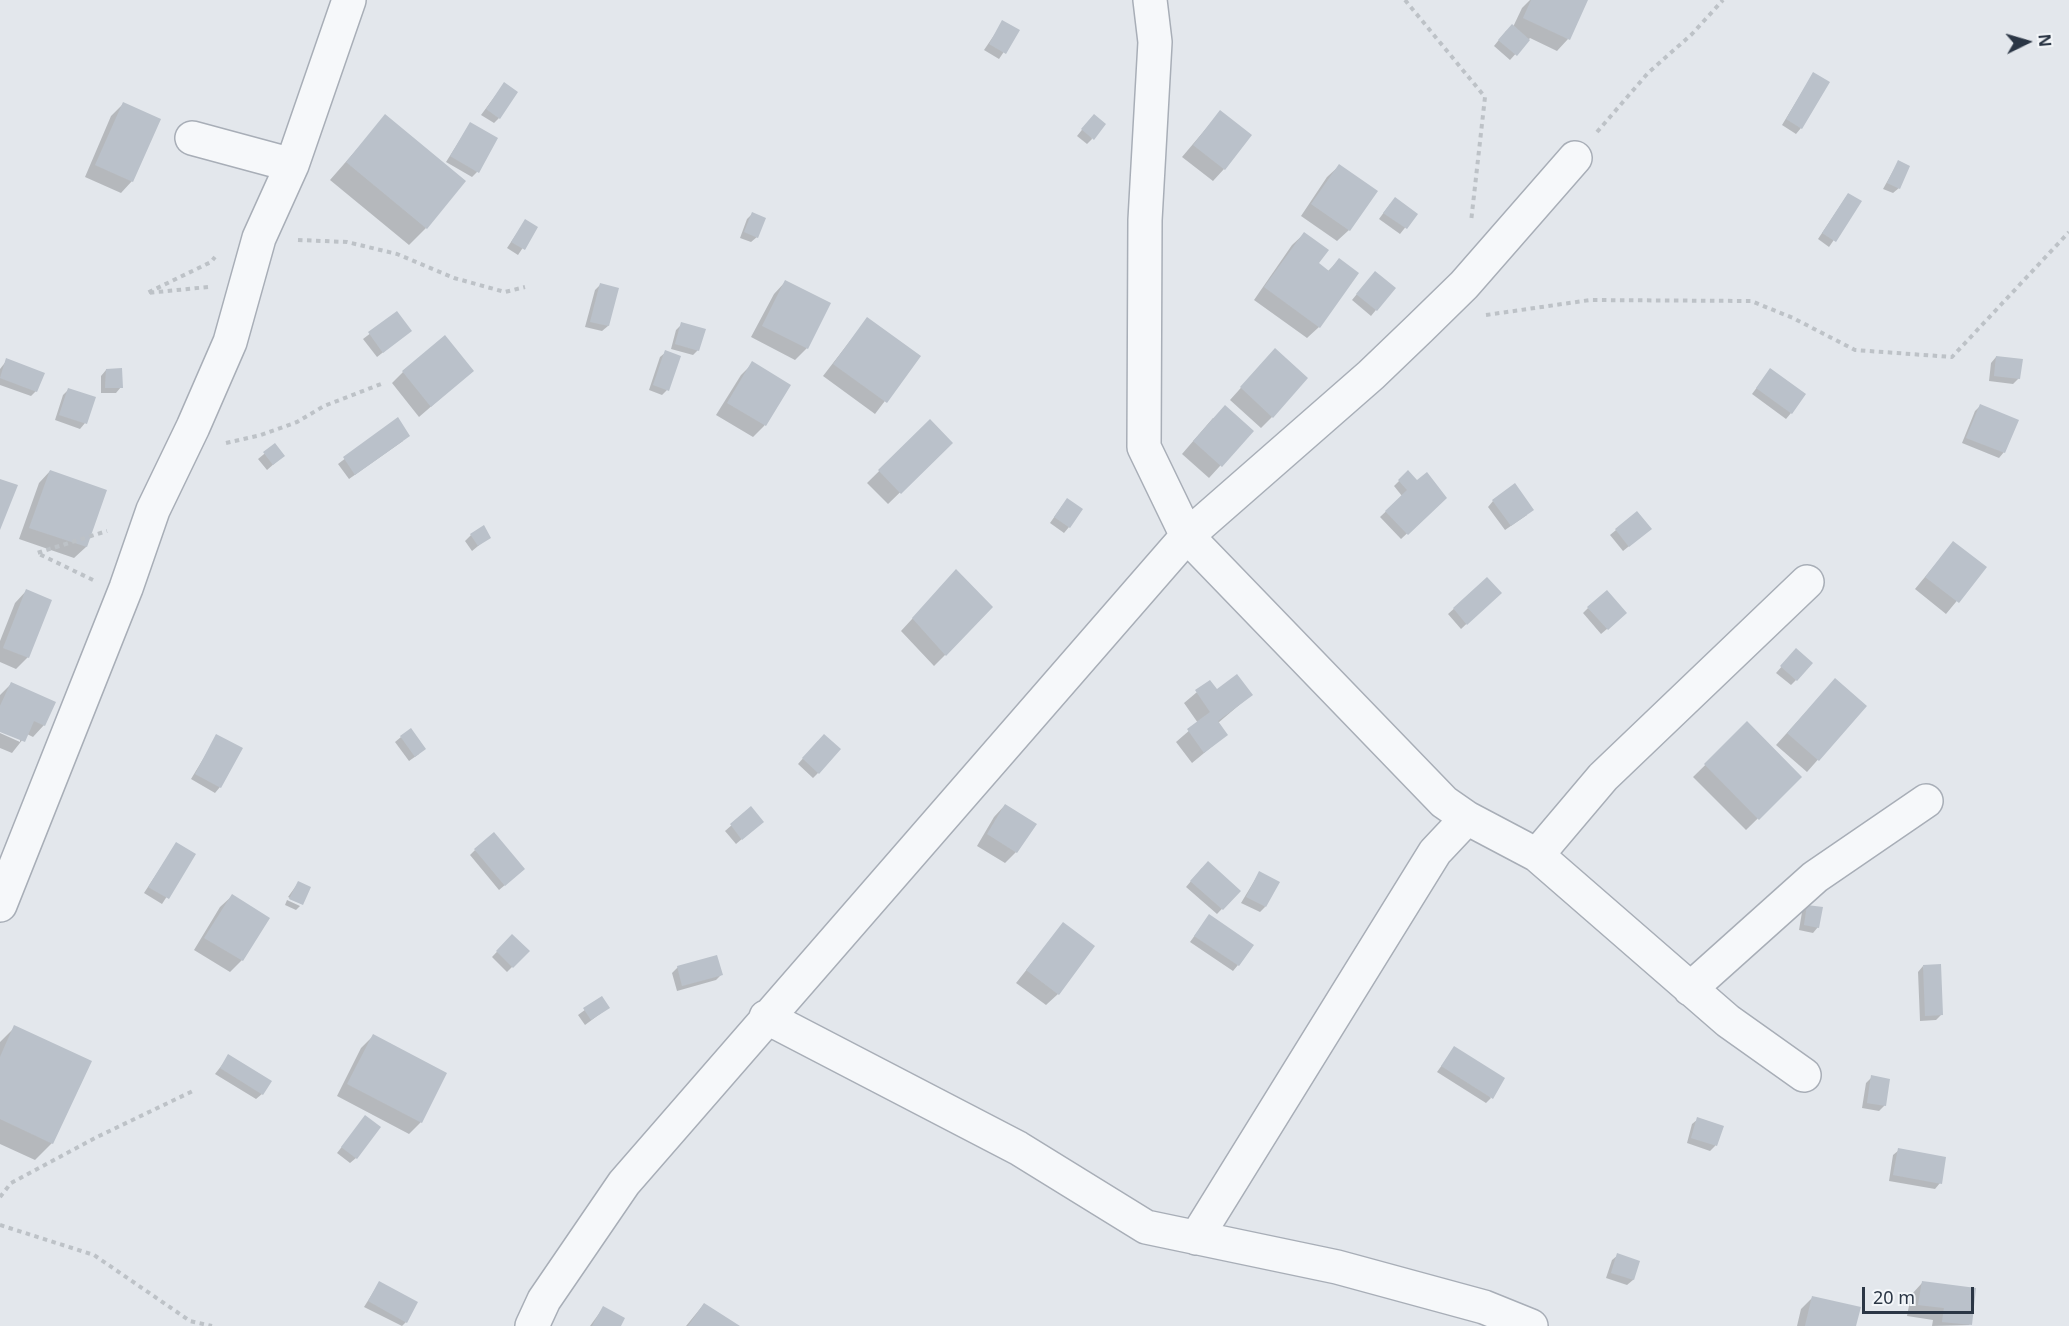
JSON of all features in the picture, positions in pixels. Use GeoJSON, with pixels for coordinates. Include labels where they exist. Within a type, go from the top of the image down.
{"type":"FeatureCollection","features":[{"type":"Feature","properties":{"kind":"street"},"geometry":{"type":"LineString","coordinates":[[0,905],[126,588],[153,510],[230,342],[260,238],[292,165],[349,0]]}},
{"type":"Feature","properties":{"kind":"street"},"geometry":{"type":"LineString","coordinates":[[1150,0],[1155,42],[1145,220],[1144,447],[1187,536],[1444,802],[1467,818],[1537,855],[1728,1021],[1804,1075]]}},
{"type":"Feature","properties":{"kind":"street"},"geometry":{"type":"LineString","coordinates":[[192,138],[292,165]]}},
{"type":"Feature","properties":{"kind":"street"},"geometry":{"type":"LineString","coordinates":[[532,1326],[544,1300],[624,1183],[766,1017],[1187,536],[1371,375],[1420,328],[1464,285],[1575,158]]}},
{"type":"Feature","properties":{"kind":"street"},"geometry":{"type":"LineString","coordinates":[[1537,855],[1603,777],[1807,582]]}},
{"type":"Feature","properties":{"kind":"street"},"geometry":{"type":"LineString","coordinates":[[1690,989],[1815,877],[1926,801]]}},
{"type":"Feature","properties":{"kind":"street"},"geometry":{"type":"LineString","coordinates":[[1196,1238],[1435,852],[1467,818]]}},
{"type":"Feature","properties":{"kind":"street"},"geometry":{"type":"LineString","coordinates":[[766,1017],[1018,1148],[1146,1227],[1337,1267],[1484,1307],[1531,1326]]}},
{"type":"Feature","properties":{"kind":"path"},"geometry":{"type":"LineString","coordinates":[[1405,0],[1485,97],[1470,226]]}},
{"type":"Feature","properties":{"kind":"path"},"geometry":{"type":"LineString","coordinates":[[1575,158],[1648,73],[1692,34],[1723,0]]}},
{"type":"Feature","properties":{"kind":"path"},"geometry":{"type":"LineString","coordinates":[[1484,316],[1590,300],[1751,301],[1793,318],[1855,350],[1952,357],[2069,232]]}},
{"type":"Feature","properties":{"kind":"path"},"geometry":{"type":"LineString","coordinates":[[260,238],[347,242],[397,254],[454,278],[505,292],[525,287]]}},
{"type":"Feature","properties":{"kind":"path"},"geometry":{"type":"LineString","coordinates":[[218,286],[147,293],[211,262],[219,254]]}},
{"type":"Feature","properties":{"kind":"path"},"geometry":{"type":"LineString","coordinates":[[218,450],[226,442],[261,435],[297,422],[324,406],[381,384]]}},
{"type":"Feature","properties":{"kind":"path"},"geometry":{"type":"LineString","coordinates":[[113,529],[37,553],[86,579],[126,588]]}},
{"type":"Feature","properties":{"kind":"path"},"geometry":{"type":"LineString","coordinates":[[0,1197],[11,1183],[97,1137],[195,1090]]}},
{"type":"Feature","properties":{"kind":"path"},"geometry":{"type":"LineString","coordinates":[[0,1225],[94,1255],[190,1322],[212,1326]]}},
{"type":"Feature","properties":{"kind":"building"},"geometry":{"type":"Polygon","coordinates":[[[1531,0],[1588,0],[1570,40],[1523,18],[1531,0]]]}},
{"type":"Feature","properties":{"kind":"building"},"geometry":{"type":"Polygon","coordinates":[[[1002,20],[1020,30],[1006,54],[989,44],[1002,20]]]}},
{"type":"Feature","properties":{"kind":"building"},"geometry":{"type":"Polygon","coordinates":[[[1512,24],[1530,40],[1517,56],[1498,40],[1512,24]]]}},
{"type":"Feature","properties":{"kind":"building"},"geometry":{"type":"Polygon","coordinates":[[[1813,72],[1830,82],[1802,129],[1786,119],[1813,72]]]}},
{"type":"Feature","properties":{"kind":"building"},"geometry":{"type":"Polygon","coordinates":[[[504,82],[518,92],[500,119],[486,109],[504,82]]]}},
{"type":"Feature","properties":{"kind":"building"},"geometry":{"type":"Polygon","coordinates":[[[123,102],[161,119],[133,182],[95,165],[123,102]]]}},
{"type":"Feature","properties":{"kind":"building"},"geometry":{"type":"Polygon","coordinates":[[[1220,110],[1252,135],[1225,170],[1193,145],[1220,110]]]}},
{"type":"Feature","properties":{"kind":"building"},"geometry":{"type":"Polygon","coordinates":[[[385,114],[466,181],[427,229],[346,162],[385,114]]]}},
{"type":"Feature","properties":{"kind":"building"},"geometry":{"type":"Polygon","coordinates":[[[1094,114],[1106,124],[1094,140],[1081,129],[1094,114]]]}},
{"type":"Feature","properties":{"kind":"building"},"geometry":{"type":"Polygon","coordinates":[[[470,122],[498,138],[479,173],[450,156],[470,122]]]}},
{"type":"Feature","properties":{"kind":"building"},"geometry":{"type":"Polygon","coordinates":[[[1898,160],[1910,166],[1900,189],[1887,183],[1898,160]]]}},
{"type":"Feature","properties":{"kind":"building"},"geometry":{"type":"Polygon","coordinates":[[[1339,164],[1378,191],[1350,231],[1311,204],[1339,164]]]}},
{"type":"Feature","properties":{"kind":"building"},"geometry":{"type":"Polygon","coordinates":[[[1848,193],[1862,201],[1836,242],[1822,233],[1848,193]]]}},
{"type":"Feature","properties":{"kind":"building"},"geometry":{"type":"Polygon","coordinates":[[[1395,197],[1418,214],[1407,229],[1383,213],[1395,197]]]}},
{"type":"Feature","properties":{"kind":"building"},"geometry":{"type":"Polygon","coordinates":[[[752,212],[766,218],[758,238],[744,232],[752,212]]]}},
{"type":"Feature","properties":{"kind":"building"},"geometry":{"type":"Polygon","coordinates":[[[525,219],[538,227],[525,250],[511,242],[525,219]]]}},
{"type":"Feature","properties":{"kind":"building"},"geometry":{"type":"Polygon","coordinates":[[[1304,232],[1329,250],[1319,263],[1329,271],[1339,258],[1359,273],[1320,328],[1264,287],[1304,232]]]}},
{"type":"Feature","properties":{"kind":"building"},"geometry":{"type":"Polygon","coordinates":[[[1375,271],[1396,288],[1377,311],[1356,294],[1375,271]]]}},
{"type":"Feature","properties":{"kind":"building"},"geometry":{"type":"Polygon","coordinates":[[[785,280],[831,303],[808,349],[762,326],[785,280]]]}},
{"type":"Feature","properties":{"kind":"building"},"geometry":{"type":"Polygon","coordinates":[[[600,283],[619,288],[609,326],[590,322],[600,283]]]}},
{"type":"Feature","properties":{"kind":"building"},"geometry":{"type":"Polygon","coordinates":[[[397,311],[412,331],[383,353],[368,332],[397,311]]]}},
{"type":"Feature","properties":{"kind":"building"},"geometry":{"type":"Polygon","coordinates":[[[867,317],[921,356],[887,403],[833,364],[867,317]]]}},
{"type":"Feature","properties":{"kind":"building"},"geometry":{"type":"Polygon","coordinates":[[[681,322],[706,329],[699,351],[675,344],[681,322]]]}},
{"type":"Feature","properties":{"kind":"building"},"geometry":{"type":"Polygon","coordinates":[[[445,335],[474,371],[431,407],[402,371],[445,335]]]}},
{"type":"Feature","properties":{"kind":"building"},"geometry":{"type":"Polygon","coordinates":[[[1275,348],[1308,378],[1273,418],[1240,387],[1275,348]]]}},
{"type":"Feature","properties":{"kind":"building"},"geometry":{"type":"Polygon","coordinates":[[[665,350],[681,356],[669,391],[653,385],[665,350]]]}},
{"type":"Feature","properties":{"kind":"building"},"geometry":{"type":"Polygon","coordinates":[[[1996,356],[2023,359],[2020,379],[1994,376],[1996,356]]]}},
{"type":"Feature","properties":{"kind":"building"},"geometry":{"type":"Polygon","coordinates":[[[6,358],[45,373],[37,392],[0,378],[6,358]]]}},
{"type":"Feature","properties":{"kind":"building"},"geometry":{"type":"Polygon","coordinates":[[[752,361],[791,385],[766,426],[727,403],[752,361]]]}},
{"type":"Feature","properties":{"kind":"building"},"geometry":{"type":"Polygon","coordinates":[[[122,368],[123,388],[105,388],[106,369],[122,368]]]}},
{"type":"Feature","properties":{"kind":"building"},"geometry":{"type":"Polygon","coordinates":[[[1770,368],[1806,394],[1792,414],[1756,388],[1770,368]]]}},
{"type":"Feature","properties":{"kind":"building"},"geometry":{"type":"Polygon","coordinates":[[[68,388],[96,397],[87,424],[59,415],[68,388]]]}},
{"type":"Feature","properties":{"kind":"building"},"geometry":{"type":"Polygon","coordinates":[[[1980,404],[2019,420],[2005,453],[1966,438],[1980,404]]]}},
{"type":"Feature","properties":{"kind":"building"},"geometry":{"type":"Polygon","coordinates":[[[1225,405],[1254,431],[1222,467],[1193,441],[1225,405]]]}},
{"type":"Feature","properties":{"kind":"building"},"geometry":{"type":"Polygon","coordinates":[[[398,417],[410,436],[355,475],[343,457],[398,417]]]}},
{"type":"Feature","properties":{"kind":"building"},"geometry":{"type":"Polygon","coordinates":[[[930,419],[953,443],[901,494],[878,470],[930,419]]]}},
{"type":"Feature","properties":{"kind":"building"},"geometry":{"type":"Polygon","coordinates":[[[275,443],[285,456],[273,465],[263,452],[275,443]]]}},
{"type":"Feature","properties":{"kind":"building"},"geometry":{"type":"Polygon","coordinates":[[[50,470],[107,490],[87,547],[29,528],[50,470]]]}},
{"type":"Feature","properties":{"kind":"building"},"geometry":{"type":"Polygon","coordinates":[[[1408,470],[1417,480],[1427,472],[1447,498],[1408,535],[1385,511],[1407,490],[1398,480],[1408,470]]]}},
{"type":"Feature","properties":{"kind":"building"},"geometry":{"type":"Polygon","coordinates":[[[0,479],[18,485],[0,530],[0,479]]]}},
{"type":"Feature","properties":{"kind":"building"},"geometry":{"type":"Polygon","coordinates":[[[1515,483],[1534,510],[1511,526],[1492,500],[1515,483]]]}},
{"type":"Feature","properties":{"kind":"building"},"geometry":{"type":"Polygon","coordinates":[[[1067,498],[1083,509],[1070,528],[1054,517],[1067,498]]]}},
{"type":"Feature","properties":{"kind":"building"},"geometry":{"type":"Polygon","coordinates":[[[1637,511],[1652,529],[1629,547],[1615,529],[1637,511]]]}},
{"type":"Feature","properties":{"kind":"building"},"geometry":{"type":"Polygon","coordinates":[[[484,525],[491,538],[478,546],[470,534],[484,525]]]}},
{"type":"Feature","properties":{"kind":"building"},"geometry":{"type":"Polygon","coordinates":[[[1953,541],[1987,567],[1959,603],[1925,577],[1953,541]]]}},
{"type":"Feature","properties":{"kind":"building"},"geometry":{"type":"Polygon","coordinates":[[[956,569],[993,607],[946,656],[912,618],[956,569]]]}},
{"type":"Feature","properties":{"kind":"building"},"geometry":{"type":"Polygon","coordinates":[[[1487,577],[1502,593],[1467,625],[1453,608],[1487,577]]]}},
{"type":"Feature","properties":{"kind":"building"},"geometry":{"type":"Polygon","coordinates":[[[26,589],[52,600],[29,658],[3,648],[26,589]]]}},
{"type":"Feature","properties":{"kind":"building"},"geometry":{"type":"Polygon","coordinates":[[[1607,590],[1627,613],[1608,630],[1587,607],[1607,590]]]}},
{"type":"Feature","properties":{"kind":"building"},"geometry":{"type":"Polygon","coordinates":[[[1796,648],[1813,663],[1797,681],[1780,666],[1796,648]]]}},
{"type":"Feature","properties":{"kind":"building"},"geometry":{"type":"Polygon","coordinates":[[[1237,674],[1253,695],[1218,721],[1228,735],[1204,753],[1187,729],[1210,712],[1195,690],[1210,680],[1217,689],[1237,674]]]}},
{"type":"Feature","properties":{"kind":"building"},"geometry":{"type":"Polygon","coordinates":[[[1835,678],[1867,706],[1819,761],[1787,733],[1835,678]]]}},
{"type":"Feature","properties":{"kind":"building"},"geometry":{"type":"Polygon","coordinates":[[[11,682],[56,702],[45,726],[34,721],[25,742],[0,732],[0,706],[11,682]]]}},
{"type":"Feature","properties":{"kind":"building"},"geometry":{"type":"Polygon","coordinates":[[[1747,721],[1802,777],[1759,820],[1704,764],[1747,721]]]}},
{"type":"Feature","properties":{"kind":"building"},"geometry":{"type":"Polygon","coordinates":[[[411,728],[426,749],[415,757],[400,736],[411,728]]]}},
{"type":"Feature","properties":{"kind":"building"},"geometry":{"type":"Polygon","coordinates":[[[216,734],[243,748],[221,788],[195,774],[216,734]]]}},
{"type":"Feature","properties":{"kind":"building"},"geometry":{"type":"Polygon","coordinates":[[[824,734],[841,749],[819,774],[802,758],[824,734]]]}},
{"type":"Feature","properties":{"kind":"building"},"geometry":{"type":"Polygon","coordinates":[[[1005,804],[1037,824],[1017,853],[987,834],[1005,804]]]}},
{"type":"Feature","properties":{"kind":"building"},"geometry":{"type":"Polygon","coordinates":[[[751,806],[764,822],[742,840],[730,824],[751,806]]]}},
{"type":"Feature","properties":{"kind":"building"},"geometry":{"type":"Polygon","coordinates":[[[494,832],[525,869],[505,886],[474,849],[494,832]]]}},
{"type":"Feature","properties":{"kind":"building"},"geometry":{"type":"Polygon","coordinates":[[[176,842],[196,854],[169,899],[148,887],[176,842]]]}},
{"type":"Feature","properties":{"kind":"building"},"geometry":{"type":"Polygon","coordinates":[[[1208,861],[1241,891],[1223,910],[1190,881],[1208,861]]]}},
{"type":"Feature","properties":{"kind":"building"},"geometry":{"type":"Polygon","coordinates":[[[1259,871],[1280,882],[1266,907],[1246,897],[1259,871]]]}},
{"type":"Feature","properties":{"kind":"building"},"geometry":{"type":"Polygon","coordinates":[[[298,881],[311,887],[303,905],[289,899],[298,881]]]}},
{"type":"Feature","properties":{"kind":"building"},"geometry":{"type":"Polygon","coordinates":[[[232,894],[270,918],[243,961],[204,938],[232,894]]]}},
{"type":"Feature","properties":{"kind":"building"},"geometry":{"type":"Polygon","coordinates":[[[1807,905],[1823,907],[1819,928],[1804,925],[1807,905]]]}},
{"type":"Feature","properties":{"kind":"building"},"geometry":{"type":"Polygon","coordinates":[[[1209,914],[1254,945],[1239,966],[1194,936],[1209,914]]]}},
{"type":"Feature","properties":{"kind":"building"},"geometry":{"type":"Polygon","coordinates":[[[1063,922],[1095,946],[1059,995],[1026,970],[1063,922]]]}},
{"type":"Feature","properties":{"kind":"building"},"geometry":{"type":"Polygon","coordinates":[[[512,934],[530,951],[513,968],[496,951],[512,934]]]}},
{"type":"Feature","properties":{"kind":"building"},"geometry":{"type":"Polygon","coordinates":[[[717,955],[723,975],[682,986],[677,966],[717,955]]]}},
{"type":"Feature","properties":{"kind":"building"},"geometry":{"type":"Polygon","coordinates":[[[1941,964],[1943,1015],[1925,1016],[1923,965],[1941,964]]]}},
{"type":"Feature","properties":{"kind":"building"},"geometry":{"type":"Polygon","coordinates":[[[602,996],[610,1008],[591,1020],[583,1008],[602,996]]]}},
{"type":"Feature","properties":{"kind":"building"},"geometry":{"type":"Polygon","coordinates":[[[14,1025],[92,1061],[53,1144],[0,1119],[0,1057],[14,1025]]]}},
{"type":"Feature","properties":{"kind":"building"},"geometry":{"type":"Polygon","coordinates":[[[373,1034],[447,1073],[422,1123],[347,1084],[373,1034]]]}},
{"type":"Feature","properties":{"kind":"building"},"geometry":{"type":"Polygon","coordinates":[[[1454,1046],[1505,1078],[1493,1099],[1441,1066],[1454,1046]]]}},
{"type":"Feature","properties":{"kind":"building"},"geometry":{"type":"Polygon","coordinates":[[[228,1054],[272,1081],[263,1095],[220,1068],[228,1054]]]}},
{"type":"Feature","properties":{"kind":"building"},"geometry":{"type":"Polygon","coordinates":[[[1871,1075],[1890,1079],[1886,1106],[1867,1103],[1871,1075]]]}},
{"type":"Feature","properties":{"kind":"building"},"geometry":{"type":"Polygon","coordinates":[[[365,1115],[381,1127],[357,1159],[341,1147],[365,1115]]]}},
{"type":"Feature","properties":{"kind":"building"},"geometry":{"type":"Polygon","coordinates":[[[1697,1117],[1724,1126],[1717,1146],[1691,1138],[1697,1117]]]}},
{"type":"Feature","properties":{"kind":"building"},"geometry":{"type":"Polygon","coordinates":[[[1898,1148],[1946,1157],[1942,1184],[1893,1175],[1898,1148]]]}},
{"type":"Feature","properties":{"kind":"building"},"geometry":{"type":"Polygon","coordinates":[[[1617,1253],[1640,1261],[1634,1280],[1611,1273],[1617,1253]]]}},
{"type":"Feature","properties":{"kind":"building"},"geometry":{"type":"Polygon","coordinates":[[[379,1281],[418,1302],[407,1323],[368,1301],[379,1281]]]}},
{"type":"Feature","properties":{"kind":"building"},"geometry":{"type":"Polygon","coordinates":[[[1922,1281],[1976,1288],[1972,1325],[1942,1322],[1944,1308],[1918,1305],[1922,1281]]]}},
{"type":"Feature","properties":{"kind":"building"},"geometry":{"type":"Polygon","coordinates":[[[1812,1296],[1861,1307],[1856,1326],[1805,1326],[1812,1296]]]}},
{"type":"Feature","properties":{"kind":"building"},"geometry":{"type":"Polygon","coordinates":[[[704,1303],[740,1326],[688,1326],[704,1303]]]}},
{"type":"Feature","properties":{"kind":"building"},"geometry":{"type":"Polygon","coordinates":[[[603,1306],[625,1318],[621,1326],[592,1326],[603,1306]]]}}]}
